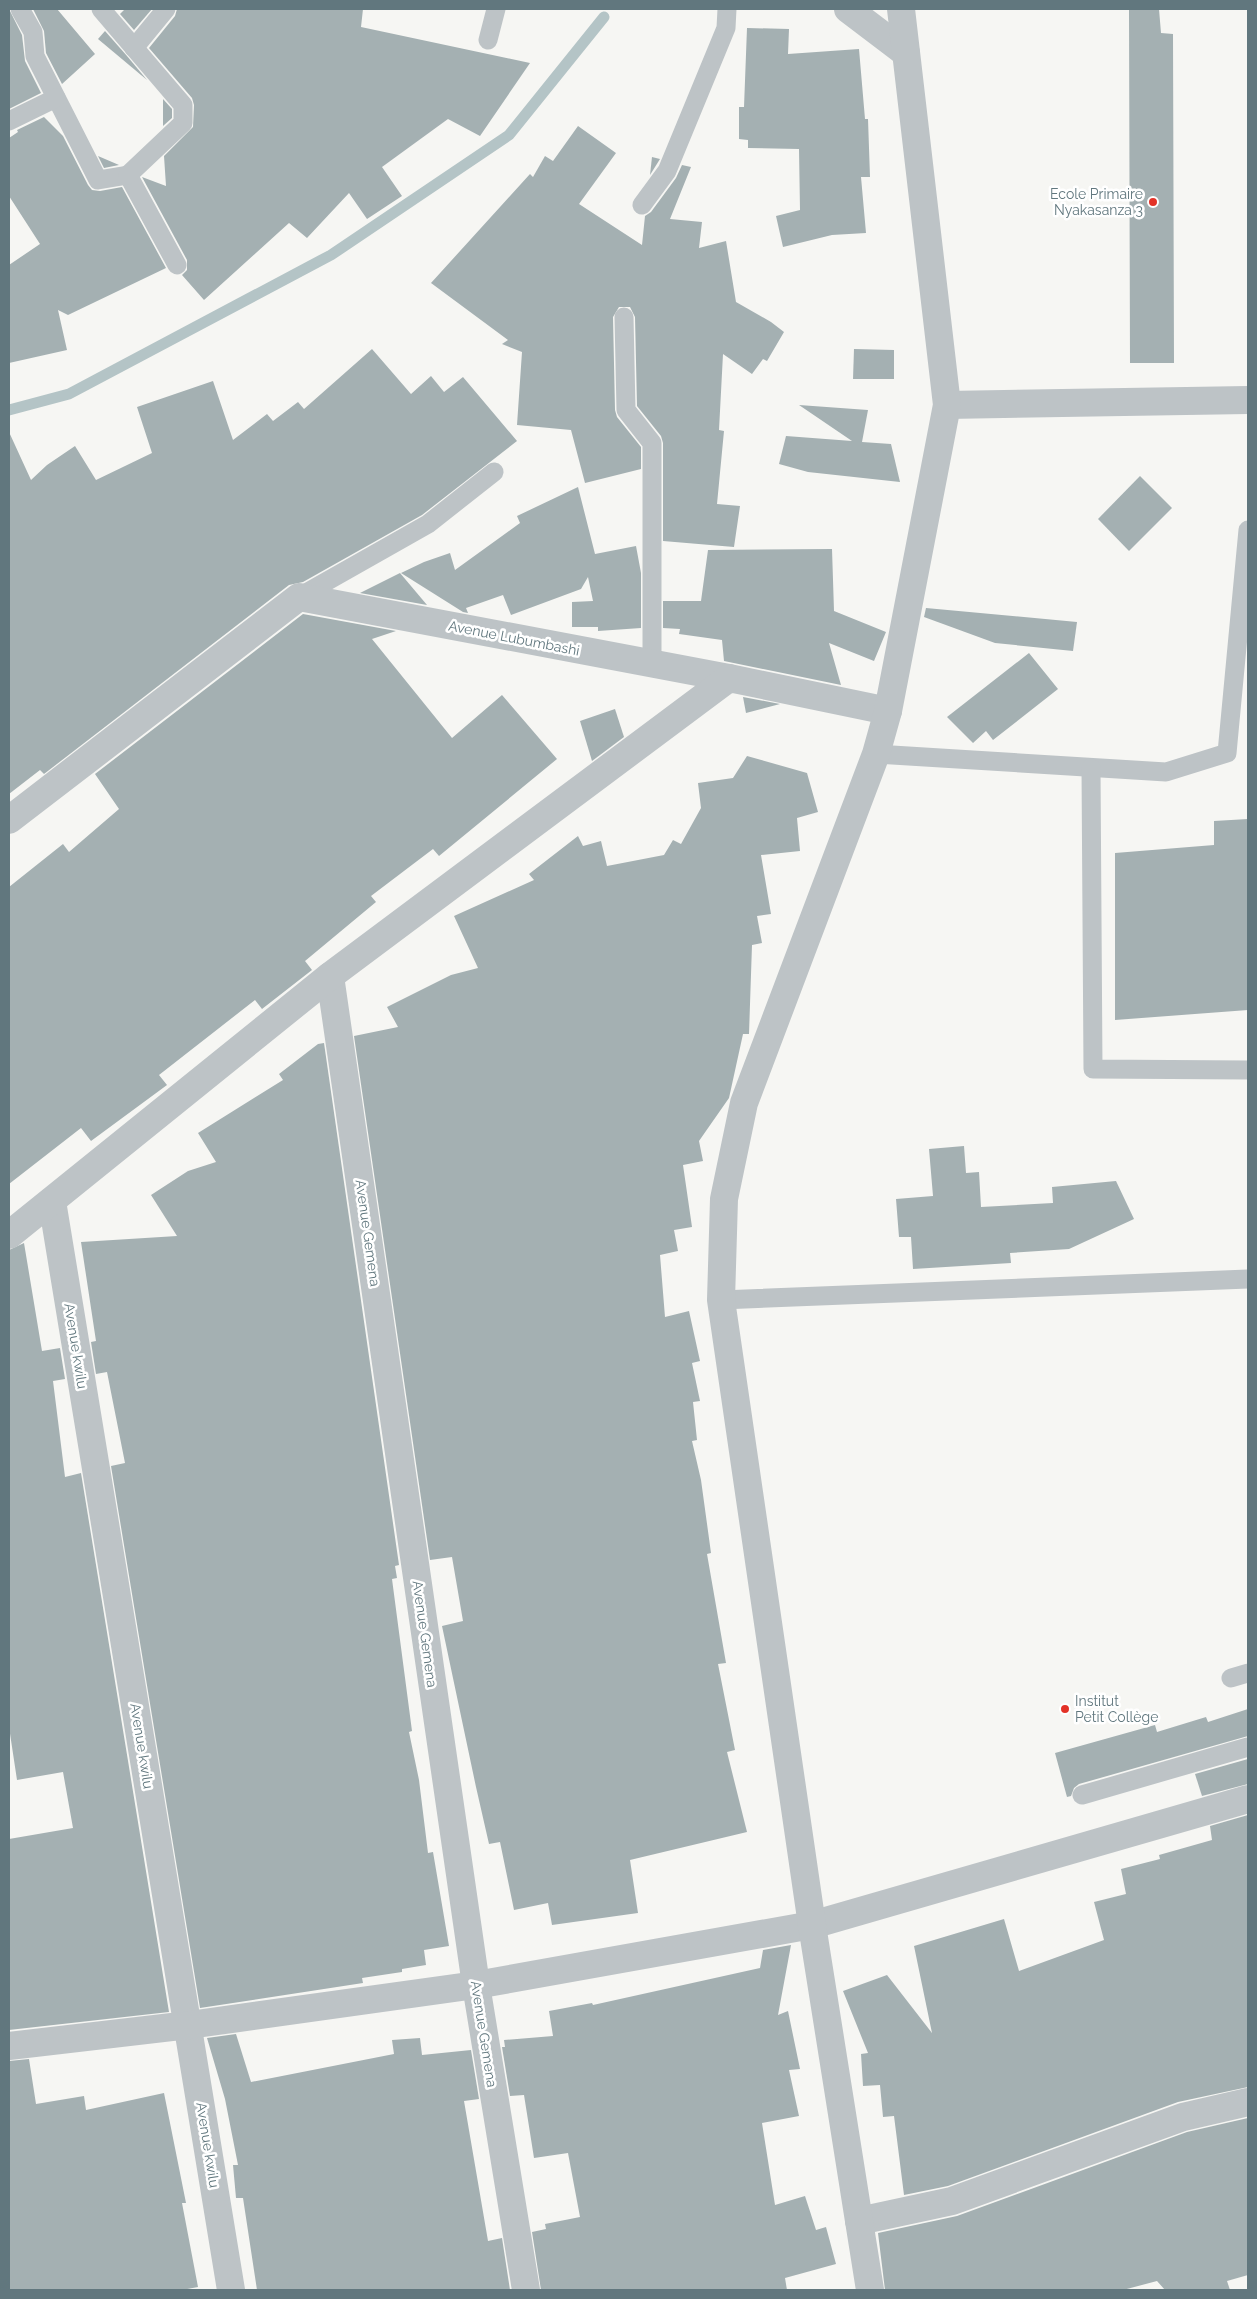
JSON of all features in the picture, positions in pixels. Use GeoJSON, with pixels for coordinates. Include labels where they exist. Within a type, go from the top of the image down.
{"type":"FeatureCollection","features":[{"type":"Feature","properties":{"kind":"street"},"geometry":{"type":"LineString","coordinates":[[848,9],[906,53]]}},
{"type":"Feature","properties":{"kind":"street"},"geometry":{"type":"LineString","coordinates":[[870,2290],[812,1924],[721,1300],[724,1199],[744,1103],[876,754],[888,711],[947,405],[901,9]]}},
{"type":"Feature","properties":{"kind":"street"},"geometry":{"type":"LineString","coordinates":[[947,405],[1248,400]]}},
{"type":"Feature","properties":{"kind":"street"},"geometry":{"type":"LineString","coordinates":[[12,811],[299,597]]}},
{"type":"Feature","properties":{"kind":"street","name":"Avenue Lubumbashi"},"geometry":{"type":"LineString","coordinates":[[299,597],[729,678],[888,711]]}},
{"type":"Feature","properties":{"kind":"street"},"geometry":{"type":"LineString","coordinates":[[9,1235],[330,976],[729,678]]}},
{"type":"Feature","properties":{"kind":"street","name":"Avenue Gemena"},"geometry":{"type":"LineString","coordinates":[[330,976],[476,1985],[526,2290]]}},
{"type":"Feature","properties":{"kind":"street","name":"Avenue kwilu"},"geometry":{"type":"LineString","coordinates":[[52,1201],[189,2025],[231,2290]]}},
{"type":"Feature","properties":{"kind":"street"},"geometry":{"type":"LineString","coordinates":[[9,2046],[189,2025],[476,1985],[812,1924],[1248,1799]]}},
{"type":"Feature","properties":{"kind":"street"},"geometry":{"type":"LineString","coordinates":[[859,2221],[952,2202],[1183,2117],[1248,2102]]}},
{"type":"Feature","properties":{"kind":"lane"},"geometry":{"type":"LineString","coordinates":[[20,9],[33,32],[35,56],[98,180],[128,175],[183,123],[183,105],[101,9]]}},
{"type":"Feature","properties":{"kind":"lane"},"geometry":{"type":"LineString","coordinates":[[134,48],[166,9]]}},
{"type":"Feature","properties":{"kind":"lane"},"geometry":{"type":"LineString","coordinates":[[488,40],[496,9]]}},
{"type":"Feature","properties":{"kind":"lane"},"geometry":{"type":"LineString","coordinates":[[642,204],[667,171],[726,28],[727,9]]}},
{"type":"Feature","properties":{"kind":"lane"},"geometry":{"type":"LineString","coordinates":[[9,121],[56,98]]}},
{"type":"Feature","properties":{"kind":"lane"},"geometry":{"type":"LineString","coordinates":[[128,175],[177,265]]}},
{"type":"Feature","properties":{"kind":"lane"},"geometry":{"type":"LineString","coordinates":[[624,317],[626,410],[652,443],[652,664]]}},
{"type":"Feature","properties":{"kind":"lane"},"geometry":{"type":"LineString","coordinates":[[299,597],[428,524],[494,472]]}},
{"type":"Feature","properties":{"kind":"lane"},"geometry":{"type":"LineString","coordinates":[[876,754],[1166,772],[1227,753],[1245,608],[1248,530]]}},
{"type":"Feature","properties":{"kind":"lane"},"geometry":{"type":"LineString","coordinates":[[1091,768],[1093,1069],[1248,1070]]}},
{"type":"Feature","properties":{"kind":"lane"},"geometry":{"type":"LineString","coordinates":[[721,1300],[1248,1279]]}},
{"type":"Feature","properties":{"kind":"lane"},"geometry":{"type":"LineString","coordinates":[[1082,1795],[1248,1747]]}},
{"type":"Feature","properties":{"kind":"building"},"geometry":{"type":"Polygon","coordinates":[[[9,9],[22,35],[25,61],[41,93],[9,109],[9,9]]]}},
{"type":"Feature","properties":{"kind":"building"},"geometry":{"type":"Polygon","coordinates":[[[33,9],[57,9],[95,54],[62,84],[46,53],[44,31],[33,9]]]}},
{"type":"Feature","properties":{"kind":"building"},"geometry":{"type":"Polygon","coordinates":[[[125,9],[152,9],[134,30],[120,14],[125,9]]]}},
{"type":"Feature","properties":{"kind":"building"},"geometry":{"type":"Polygon","coordinates":[[[177,9],[363,9],[361,27],[530,63],[480,136],[448,119],[382,167],[402,196],[367,219],[349,193],[307,238],[289,223],[204,300],[182,275],[187,270],[187,260],[142,177],[166,186],[164,156],[193,127],[194,105],[192,98],[149,48],[175,16],[177,9]]]}},
{"type":"Feature","properties":{"kind":"building"},"geometry":{"type":"Polygon","coordinates":[[[1129,9],[1159,9],[1161,33],[1173,34],[1174,363],[1130,363],[1129,9]]]}},
{"type":"Feature","properties":{"kind":"building"},"geometry":{"type":"Polygon","coordinates":[[[747,28],[789,29],[788,54],[859,49],[865,119],[868,119],[870,177],[861,177],[866,233],[832,235],[783,247],[776,216],[800,210],[799,149],[748,148],[748,140],[739,139],[739,107],[744,107],[747,28]]]}},
{"type":"Feature","properties":{"kind":"building"},"geometry":{"type":"Polygon","coordinates":[[[105,31],[127,56],[147,80],[98,39],[105,31]]]}},
{"type":"Feature","properties":{"kind":"building"},"geometry":{"type":"Polygon","coordinates":[[[163,99],[172,109],[172,118],[163,126],[163,99]]]}},
{"type":"Feature","properties":{"kind":"building"},"geometry":{"type":"Polygon","coordinates":[[[44,117],[63,136],[92,190],[100,191],[122,187],[166,268],[68,315],[58,310],[67,350],[9,363],[9,265],[40,244],[9,196],[9,138],[18,132],[17,130],[44,117]]]}},
{"type":"Feature","properties":{"kind":"building"},"geometry":{"type":"Polygon","coordinates":[[[578,126],[616,153],[579,204],[642,245],[645,216],[651,212],[676,178],[682,165],[691,167],[670,219],[702,222],[699,248],[726,241],[736,302],[771,322],[784,332],[767,361],[763,359],[752,374],[723,354],[719,430],[724,431],[717,504],[740,506],[734,547],[663,541],[663,443],[661,436],[637,406],[635,317],[630,307],[619,307],[613,317],[615,410],[617,417],[641,447],[641,469],[585,483],[571,430],[517,425],[522,352],[502,344],[508,340],[431,283],[530,174],[533,177],[545,156],[553,161],[578,126]]]}},
{"type":"Feature","properties":{"kind":"building"},"geometry":{"type":"Polygon","coordinates":[[[98,156],[119,165],[104,168],[98,156]]]}},
{"type":"Feature","properties":{"kind":"building"},"geometry":{"type":"Polygon","coordinates":[[[652,157],[660,159],[650,175],[652,157]]]}},
{"type":"Feature","properties":{"kind":"building"},"geometry":{"type":"Polygon","coordinates":[[[372,349],[411,394],[431,376],[444,392],[463,377],[517,441],[422,515],[303,582],[289,585],[44,774],[40,770],[9,794],[9,432],[31,480],[47,465],[75,446],[96,480],[152,453],[137,407],[213,381],[233,440],[267,414],[273,421],[298,402],[304,409],[372,349]]]}},
{"type":"Feature","properties":{"kind":"building"},"geometry":{"type":"Polygon","coordinates":[[[854,349],[894,350],[894,379],[853,379],[854,349]]]}},
{"type":"Feature","properties":{"kind":"building"},"geometry":{"type":"Polygon","coordinates":[[[799,405],[868,410],[862,442],[891,444],[900,482],[808,472],[779,464],[786,436],[852,441],[799,405]]]}},
{"type":"Feature","properties":{"kind":"building"},"geometry":{"type":"Polygon","coordinates":[[[1140,476],[1172,508],[1129,551],[1098,519],[1140,476]]]}},
{"type":"Feature","properties":{"kind":"building"},"geometry":{"type":"Polygon","coordinates":[[[578,487],[595,554],[636,546],[641,573],[641,628],[598,631],[598,627],[572,627],[572,602],[593,601],[588,577],[581,589],[511,615],[503,595],[466,608],[468,613],[463,612],[401,573],[450,553],[455,570],[520,523],[517,516],[578,487]]]}},
{"type":"Feature","properties":{"kind":"building"},"geometry":{"type":"Polygon","coordinates":[[[832,549],[834,611],[886,632],[874,661],[829,643],[841,685],[724,661],[722,640],[679,634],[680,629],[663,628],[663,601],[701,601],[708,550],[832,549]]]}},
{"type":"Feature","properties":{"kind":"building"},"geometry":{"type":"Polygon","coordinates":[[[400,573],[427,605],[360,593],[400,573]]]}},
{"type":"Feature","properties":{"kind":"building"},"geometry":{"type":"Polygon","coordinates":[[[926,608],[1077,622],[1073,651],[995,643],[924,617],[926,608]]]}},
{"type":"Feature","properties":{"kind":"building"},"geometry":{"type":"Polygon","coordinates":[[[303,614],[396,631],[372,639],[452,738],[502,695],[557,759],[439,856],[433,849],[371,896],[376,902],[305,961],[312,970],[262,1009],[255,1000],[159,1075],[167,1085],[91,1141],[81,1128],[9,1184],[9,887],[63,844],[69,852],[119,809],[95,774],[303,614]]]}},
{"type":"Feature","properties":{"kind":"building"},"geometry":{"type":"Polygon","coordinates":[[[1029,653],[1058,689],[993,740],[986,731],[973,743],[947,717],[1029,653]]]}},
{"type":"Feature","properties":{"kind":"building"},"geometry":{"type":"Polygon","coordinates":[[[743,697],[780,704],[746,713],[743,697]]]}},
{"type":"Feature","properties":{"kind":"building"},"geometry":{"type":"Polygon","coordinates":[[[615,709],[624,737],[592,761],[580,721],[615,709]]]}},
{"type":"Feature","properties":{"kind":"building"},"geometry":{"type":"Polygon","coordinates":[[[747,756],[807,773],[818,812],[797,818],[800,851],[761,855],[771,914],[757,916],[762,943],[752,945],[749,1034],[743,1034],[729,1098],[699,1141],[703,1161],[683,1165],[692,1227],[674,1230],[678,1251],[660,1255],[665,1317],[689,1311],[700,1361],[692,1363],[700,1401],[693,1402],[697,1440],[692,1441],[701,1480],[711,1553],[707,1554],[726,1663],[718,1664],[735,1750],[727,1752],[747,1832],[630,1860],[638,1913],[552,1925],[548,1903],[514,1910],[500,1842],[489,1844],[476,1787],[442,1626],[463,1621],[452,1557],[430,1560],[354,1036],[398,1027],[387,1007],[451,975],[478,968],[454,916],[534,880],[529,874],[578,836],[583,846],[601,841],[607,866],[664,855],[673,840],[681,844],[701,808],[698,783],[733,778],[747,756]]]}},
{"type":"Feature","properties":{"kind":"building"},"geometry":{"type":"Polygon","coordinates":[[[1248,819],[1248,1010],[1115,1020],[1115,853],[1214,845],[1214,821],[1248,819]]]}},
{"type":"Feature","properties":{"kind":"building"},"geometry":{"type":"Polygon","coordinates":[[[324,1043],[399,1565],[395,1566],[397,1578],[392,1579],[412,1731],[409,1732],[419,1780],[428,1853],[433,1852],[449,1946],[424,1950],[426,1965],[402,1969],[402,1972],[362,1978],[363,1983],[200,2008],[111,1466],[125,1463],[107,1372],[96,1374],[91,1342],[96,1341],[81,1242],[177,1236],[151,1195],[188,1171],[216,1162],[198,1133],[283,1080],[279,1074],[318,1044],[324,1043]]]}},
{"type":"Feature","properties":{"kind":"building"},"geometry":{"type":"Polygon","coordinates":[[[964,1146],[966,1173],[979,1172],[981,1207],[1053,1203],[1052,1187],[1116,1181],[1134,1219],[1069,1249],[1010,1253],[1011,1263],[913,1269],[911,1237],[899,1237],[896,1199],[933,1196],[929,1149],[964,1146]]]}},
{"type":"Feature","properties":{"kind":"building"},"geometry":{"type":"Polygon","coordinates":[[[24,1243],[42,1351],[60,1348],[65,1379],[53,1381],[65,1477],[81,1473],[169,2012],[9,2030],[9,1839],[73,1828],[63,1772],[17,1780],[9,1727],[9,1250],[24,1243]]]}},
{"type":"Feature","properties":{"kind":"building"},"geometry":{"type":"Polygon","coordinates":[[[1248,1709],[1248,1736],[1079,1784],[1074,1788],[1071,1796],[1067,1797],[1055,1753],[1155,1725],[1157,1732],[1206,1717],[1208,1722],[1248,1709]]]}},
{"type":"Feature","properties":{"kind":"building"},"geometry":{"type":"Polygon","coordinates":[[[1248,1759],[1248,1784],[1202,1796],[1195,1774],[1248,1759]]]}},
{"type":"Feature","properties":{"kind":"building"},"geometry":{"type":"Polygon","coordinates":[[[1248,1815],[1248,2087],[1178,2102],[948,2186],[904,2195],[894,2116],[883,2117],[880,2085],[863,2086],[861,2054],[868,2053],[843,1991],[887,1975],[932,2033],[914,1946],[1004,1919],[1019,1971],[1104,1940],[1094,1902],[1126,1894],[1121,1869],[1160,1859],[1159,1855],[1212,1840],[1210,1826],[1248,1815]]]}},
{"type":"Feature","properties":{"kind":"building"},"geometry":{"type":"Polygon","coordinates":[[[791,1945],[778,2015],[788,2011],[800,2069],[789,2070],[799,2116],[762,2123],[775,2205],[805,2196],[816,2230],[826,2227],[836,2264],[785,2278],[787,2290],[541,2290],[532,2232],[546,2229],[545,2224],[580,2217],[568,2153],[534,2158],[524,2095],[510,2096],[502,2047],[505,2047],[504,2040],[553,2036],[549,2011],[592,2003],[593,2005],[760,1968],[763,1950],[791,1945]]]}},
{"type":"Feature","properties":{"kind":"building"},"geometry":{"type":"Polygon","coordinates":[[[236,2034],[251,2082],[394,2054],[392,2040],[420,2038],[422,2055],[471,2050],[479,2099],[464,2101],[488,2241],[502,2238],[510,2290],[257,2290],[243,2198],[236,2198],[233,2165],[238,2165],[225,2099],[207,2038],[236,2034]]]}},
{"type":"Feature","properties":{"kind":"building"},"geometry":{"type":"Polygon","coordinates":[[[29,2059],[36,2104],[84,2096],[86,2110],[164,2093],[186,2203],[182,2203],[198,2287],[182,2290],[9,2290],[9,2061],[29,2059]]]}},
{"type":"Feature","properties":{"kind":"building"},"geometry":{"type":"Polygon","coordinates":[[[1248,2118],[1248,2275],[1227,2281],[1230,2290],[1165,2290],[1157,2281],[1123,2290],[885,2290],[878,2233],[957,2216],[1187,2132],[1248,2118]]]}},
{"type":"Feature","properties":{"kind":"waterway"},"geometry":{"type":"LineString","coordinates":[[9,410],[69,394],[331,255],[509,135],[604,17]]}},
{"type":"Feature","properties":{"kind":"place","name":"Ecole Primaire Nyakasanza 3"},"geometry":{"type":"Point","coordinates":[1153,202]}},
{"type":"Feature","properties":{"kind":"place","name":"Institut Petit Collège"},"geometry":{"type":"Point","coordinates":[1065,1709]}}]}
